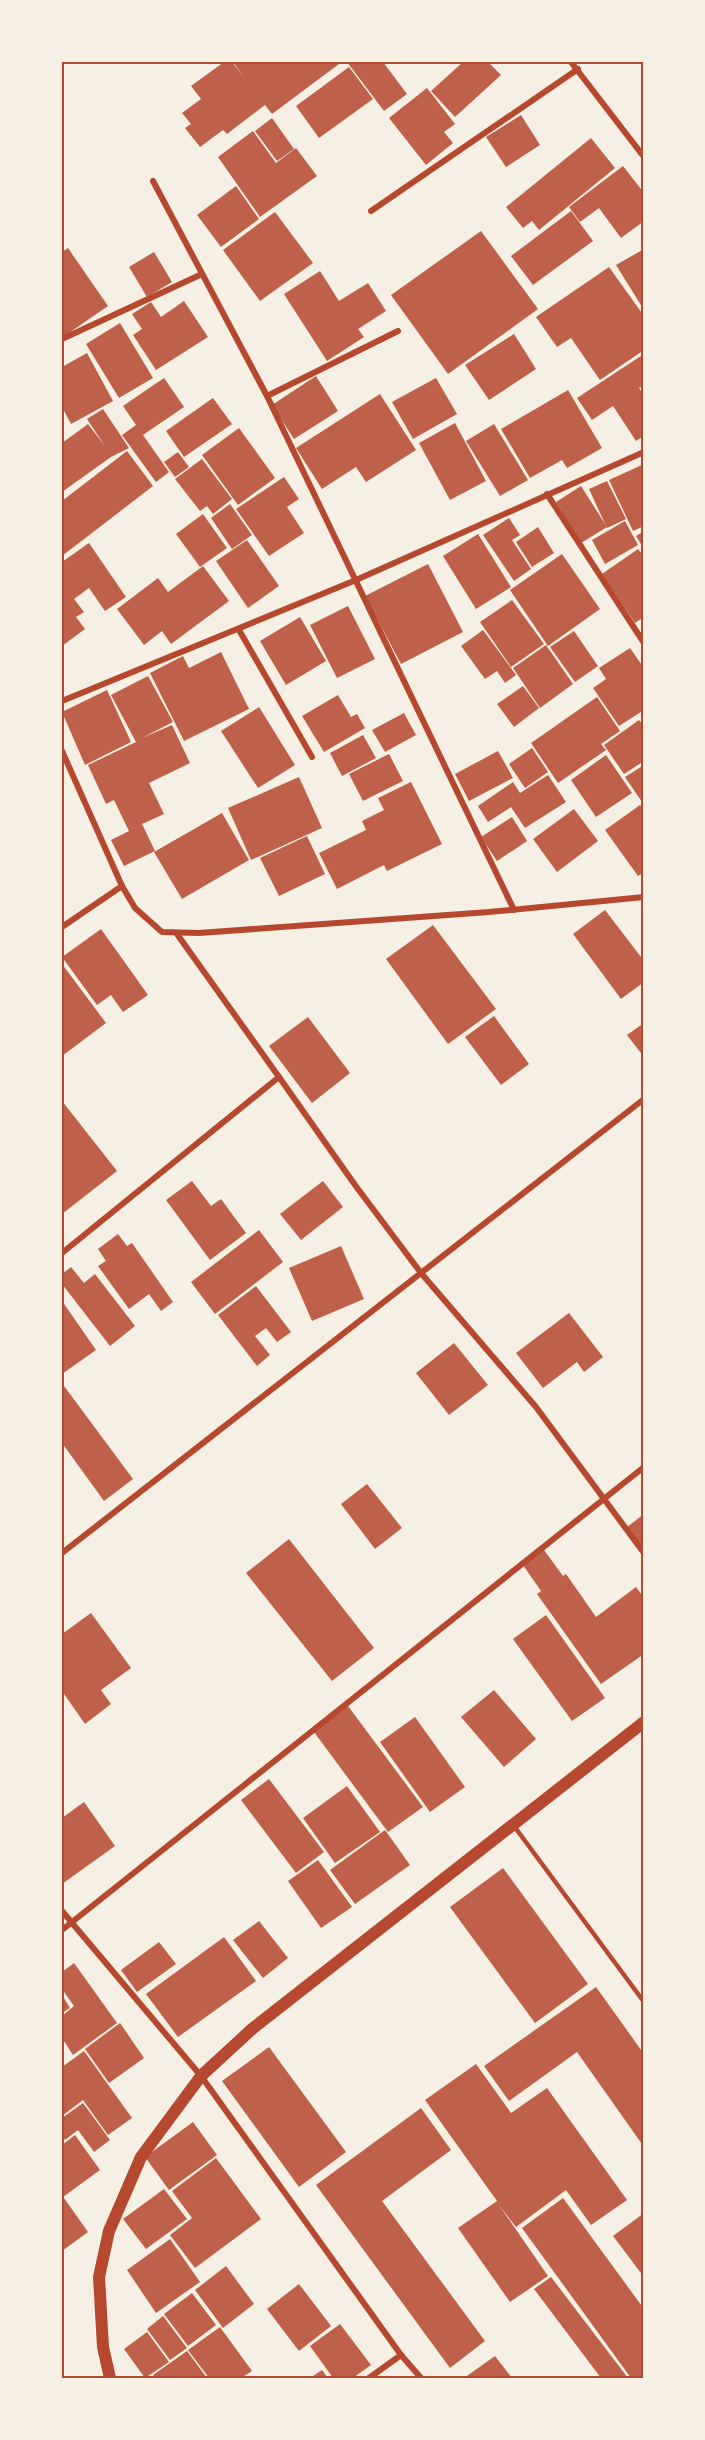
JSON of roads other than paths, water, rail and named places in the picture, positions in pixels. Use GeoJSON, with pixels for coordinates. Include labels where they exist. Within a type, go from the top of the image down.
{"type":"FeatureCollection","features":[{"type":"Feature","properties":{"kind":"main road"},"geometry":{"type":"LineString","coordinates":[[110,2379],[103,2347],[99,2277],[109,2231],[141,2157],[201,2076],[252,2029],[644,1722]]}},
{"type":"Feature","properties":{"kind":"street"},"geometry":{"type":"LineString","coordinates":[[571,62],[644,157]]}},
{"type":"Feature","properties":{"kind":"street"},"geometry":{"type":"LineString","coordinates":[[371,211],[578,69]]}},
{"type":"Feature","properties":{"kind":"street"},"geometry":{"type":"LineString","coordinates":[[153,181],[267,396],[514,910]]}},
{"type":"Feature","properties":{"kind":"street"},"geometry":{"type":"LineString","coordinates":[[62,339],[202,274]]}},
{"type":"Feature","properties":{"kind":"street"},"geometry":{"type":"LineString","coordinates":[[267,396],[398,331]]}},
{"type":"Feature","properties":{"kind":"street"},"geometry":{"type":"LineString","coordinates":[[62,701],[356,580],[644,452]]}},
{"type":"Feature","properties":{"kind":"street"},"geometry":{"type":"LineString","coordinates":[[547,494],[644,643]]}},
{"type":"Feature","properties":{"kind":"street"},"geometry":{"type":"LineString","coordinates":[[239,630],[312,757]]}},
{"type":"Feature","properties":{"kind":"street"},"geometry":{"type":"LineString","coordinates":[[62,751],[122,886],[135,908],[162,932],[177,934],[514,910],[644,897]]}},
{"type":"Feature","properties":{"kind":"street"},"geometry":{"type":"LineString","coordinates":[[62,927],[122,886]]}},
{"type":"Feature","properties":{"kind":"street"},"geometry":{"type":"LineString","coordinates":[[177,934],[355,1185],[421,1273],[536,1407],[644,1553]]}},
{"type":"Feature","properties":{"kind":"street"},"geometry":{"type":"LineString","coordinates":[[62,1253],[279,1077]]}},
{"type":"Feature","properties":{"kind":"street"},"geometry":{"type":"LineString","coordinates":[[62,1553],[644,1099]]}},
{"type":"Feature","properties":{"kind":"street"},"geometry":{"type":"LineString","coordinates":[[62,1930],[644,1467]]}},
{"type":"Feature","properties":{"kind":"street"},"geometry":{"type":"LineString","coordinates":[[62,1911],[201,2076],[401,2355],[421,2379]]}},
{"type":"Feature","properties":{"kind":"street"},"geometry":{"type":"LineString","coordinates":[[369,2379],[401,2355]]}},
{"type":"Feature","properties":{"kind":"lane"},"geometry":{"type":"LineString","coordinates":[[513,1826],[644,2002]]}}]}
